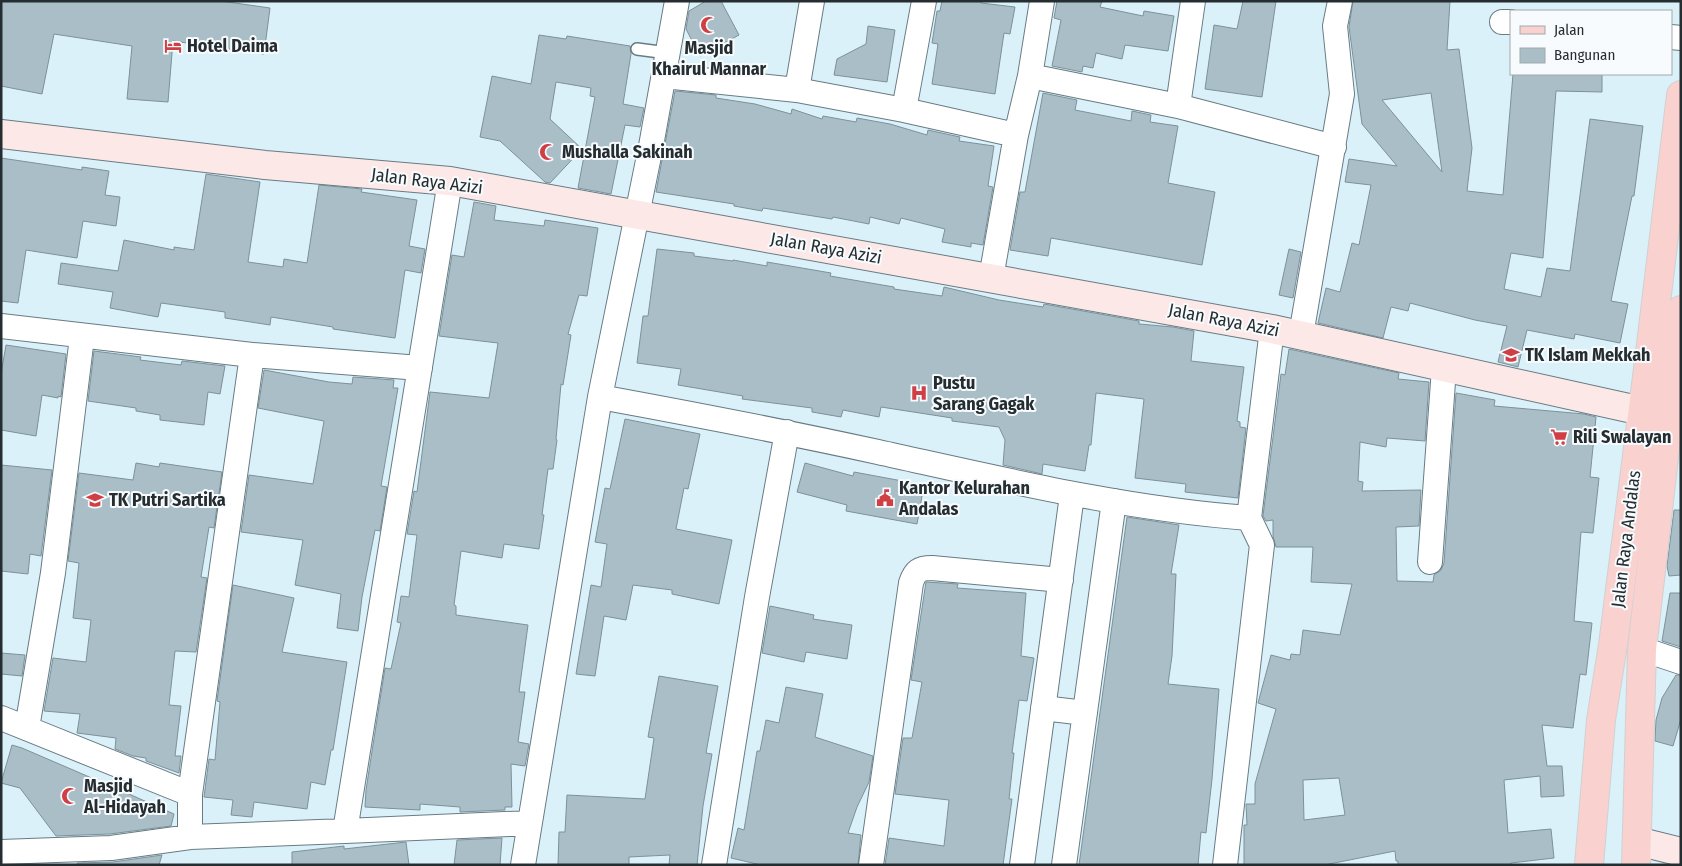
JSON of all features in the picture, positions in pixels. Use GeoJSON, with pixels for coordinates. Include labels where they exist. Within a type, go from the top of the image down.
{"type":"FeatureCollection","features":[{"type":"Feature","properties":{"kind":"main road","name":"Jalan Raya Andalas"},"geometry":{"type":"LineString","coordinates":[[1589,865],[1600,720],[1613,645],[1642,411],[1675,191],[1681,95]]}},
{"type":"Feature","properties":{"kind":"main road","name":"Jalan Raya Andalas"},"geometry":{"type":"LineString","coordinates":[[1636,853],[1642,649],[1676,397],[1681,310]]}},
{"type":"Feature","properties":{"kind":"main road"},"geometry":{"type":"LineString","coordinates":[[1613,645],[1642,649]]}},
{"type":"Feature","properties":{"kind":"street"},"geometry":{"type":"LineString","coordinates":[[523,865],[600,397],[677,1]]}},
{"type":"Feature","properties":{"kind":"street"},"geometry":{"type":"LineString","coordinates":[[798,90],[812,1]]}},
{"type":"Feature","properties":{"kind":"street"},"geometry":{"type":"LineString","coordinates":[[904,110],[924,1]]}},
{"type":"Feature","properties":{"kind":"street"},"geometry":{"type":"LineString","coordinates":[[991,278],[1016,135],[1030,76],[1042,1]]}},
{"type":"Feature","properties":{"kind":"street"},"geometry":{"type":"LineString","coordinates":[[1178,106],[1193,1]]}},
{"type":"Feature","properties":{"kind":"street"},"geometry":{"type":"LineString","coordinates":[[1301,335],[1342,94],[1335,26],[1340,1]]}},
{"type":"Feature","properties":{"kind":"street"},"geometry":{"type":"LineString","coordinates":[[666,65],[904,110],[1016,135]]}},
{"type":"Feature","properties":{"kind":"street"},"geometry":{"type":"LineString","coordinates":[[1030,76],[1178,106],[1334,147]]}},
{"type":"Feature","properties":{"kind":"street","name":"Jalan Raya Azizi"},"geometry":{"type":"LineString","coordinates":[[1,134],[265,165],[450,181],[1272,328],[1642,411]]}},
{"type":"Feature","properties":{"kind":"street"},"geometry":{"type":"LineString","coordinates":[[345,831],[450,181]]}},
{"type":"Feature","properties":{"kind":"street"},"geometry":{"type":"LineString","coordinates":[[1,326],[252,355],[420,368]]}},
{"type":"Feature","properties":{"kind":"street"},"geometry":{"type":"LineString","coordinates":[[1224,865],[1262,546],[1250,518],[1272,328]]}},
{"type":"Feature","properties":{"kind":"street"},"geometry":{"type":"LineString","coordinates":[[27,728],[53,573],[82,336]]}},
{"type":"Feature","properties":{"kind":"street"},"geometry":{"type":"LineString","coordinates":[[190,837],[190,794],[252,355]]}},
{"type":"Feature","properties":{"kind":"street"},"geometry":{"type":"LineString","coordinates":[[1430,562],[1444,368]]}},
{"type":"Feature","properties":{"kind":"street"},"geometry":{"type":"LineString","coordinates":[[600,397],[788,432],[1072,495],[1200,515],[1250,518]]}},
{"type":"Feature","properties":{"kind":"street"},"geometry":{"type":"LineString","coordinates":[[714,865],[757,597],[788,432]]}},
{"type":"Feature","properties":{"kind":"street"},"geometry":{"type":"LineString","coordinates":[[1022,865],[1072,495]]}},
{"type":"Feature","properties":{"kind":"street"},"geometry":{"type":"LineString","coordinates":[[1064,865],[1114,501]]}},
{"type":"Feature","properties":{"kind":"street"},"geometry":{"type":"LineString","coordinates":[[871,865],[911,583],[917,570],[932,568],[1061,580]]}},
{"type":"Feature","properties":{"kind":"street"},"geometry":{"type":"LineString","coordinates":[[1642,649],[1681,662]]}},
{"type":"Feature","properties":{"kind":"street"},"geometry":{"type":"LineString","coordinates":[[1043,708],[1084,713]]}},
{"type":"Feature","properties":{"kind":"street"},"geometry":{"type":"LineString","coordinates":[[1,718],[190,794]]}},
{"type":"Feature","properties":{"kind":"street"},"geometry":{"type":"LineString","coordinates":[[1,852],[111,848],[190,837],[530,823]]}},
{"type":"Feature","properties":{"kind":"street"},"geometry":{"type":"LineString","coordinates":[[1636,853],[1681,852]]}},
{"type":"Feature","properties":{"kind":"lane"},"geometry":{"type":"LineString","coordinates":[[637,49],[666,65]]}},
{"type":"Feature","properties":{"kind":"building"},"geometry":{"type":"Polygon","coordinates":[[[1,1],[221,1],[270,8],[264,54],[173,41],[168,102],[127,99],[132,46],[54,34],[42,94],[1,86],[1,1]]]}},
{"type":"Feature","properties":{"kind":"building","name":"Masjid Khairul Mannar"},"geometry":{"type":"Polygon","coordinates":[[[706,1],[721,1],[739,35],[700,56],[686,29],[689,11],[706,1]]]}},
{"type":"Feature","properties":{"kind":"building"},"geometry":{"type":"Polygon","coordinates":[[[942,1],[981,1],[981,3],[1015,7],[1010,34],[1004,33],[995,94],[932,84],[938,44],[932,43],[937,11],[940,11],[942,1]]]}},
{"type":"Feature","properties":{"kind":"building"},"geometry":{"type":"Polygon","coordinates":[[[1057,1],[1102,1],[1100,7],[1143,16],[1144,11],[1174,16],[1168,51],[1125,45],[1122,59],[1096,53],[1093,68],[1083,66],[1082,72],[1052,66],[1061,20],[1054,18],[1057,1]]]}},
{"type":"Feature","properties":{"kind":"building"},"geometry":{"type":"Polygon","coordinates":[[[1243,1],[1276,1],[1262,97],[1205,89],[1214,25],[1237,29],[1243,1]]]}},
{"type":"Feature","properties":{"kind":"building"},"geometry":{"type":"Polygon","coordinates":[[[1353,1],[1450,1],[1447,50],[1459,49],[1472,148],[1467,191],[1503,195],[1513,75],[1602,75],[1602,92],[1556,91],[1543,258],[1511,253],[1504,289],[1541,297],[1547,268],[1570,271],[1590,119],[1643,126],[1634,196],[1632,196],[1611,301],[1628,304],[1620,343],[1575,334],[1574,339],[1527,330],[1518,367],[1498,362],[1507,326],[1475,320],[1410,303],[1408,311],[1391,307],[1383,338],[1318,323],[1326,288],[1340,292],[1352,243],[1359,245],[1371,185],[1345,182],[1349,159],[1397,166],[1362,124],[1349,27],[1353,1]],[[1431,93],[1382,100],[1442,172],[1431,93]]]}},
{"type":"Feature","properties":{"kind":"building"},"geometry":{"type":"Polygon","coordinates":[[[868,26],[895,30],[887,82],[834,75],[837,59],[866,44],[868,26]]]}},
{"type":"Feature","properties":{"kind":"building"},"geometry":{"type":"Polygon","coordinates":[[[539,35],[566,39],[567,36],[630,46],[631,54],[623,104],[644,108],[640,127],[625,125],[611,194],[578,188],[595,97],[590,96],[591,88],[556,82],[550,119],[582,149],[550,183],[545,182],[500,141],[480,137],[492,76],[531,84],[539,35]]]}},
{"type":"Feature","properties":{"kind":"building"},"geometry":{"type":"Polygon","coordinates":[[[675,91],[716,95],[716,98],[755,104],[791,114],[792,109],[822,119],[823,116],[856,122],[857,118],[890,124],[927,135],[928,130],[960,137],[959,141],[994,146],[988,186],[993,187],[983,245],[971,243],[971,247],[942,242],[945,229],[901,218],[899,224],[870,217],[869,224],[833,217],[832,219],[763,208],[762,211],[734,206],[734,204],[656,192],[675,91]]]}},
{"type":"Feature","properties":{"kind":"building"},"geometry":{"type":"Polygon","coordinates":[[[1043,93],[1077,100],[1075,110],[1131,121],[1132,111],[1151,115],[1150,122],[1178,126],[1168,183],[1215,192],[1202,265],[1051,238],[1048,256],[1010,250],[1020,192],[1025,192],[1043,93]]]}},
{"type":"Feature","properties":{"kind":"building"},"geometry":{"type":"Polygon","coordinates":[[[1,158],[82,170],[82,167],[109,171],[105,195],[120,197],[116,226],[83,221],[77,258],[26,250],[18,303],[1,301],[1,158]]]}},
{"type":"Feature","properties":{"kind":"building"},"geometry":{"type":"Polygon","coordinates":[[[206,174],[260,182],[248,262],[283,267],[284,259],[307,263],[319,185],[362,189],[361,192],[417,200],[409,246],[425,249],[421,273],[405,270],[395,338],[271,317],[270,325],[225,318],[225,312],[161,303],[158,317],[110,308],[113,292],[58,284],[61,263],[118,271],[124,240],[174,250],[174,247],[194,250],[206,174]]]}},
{"type":"Feature","properties":{"kind":"building"},"geometry":{"type":"Polygon","coordinates":[[[474,202],[496,206],[494,220],[544,226],[545,220],[598,228],[587,296],[579,295],[568,334],[571,335],[563,385],[561,384],[557,440],[553,469],[548,469],[539,549],[504,544],[502,558],[461,551],[454,605],[456,606],[456,615],[528,625],[519,692],[525,692],[518,742],[529,744],[525,766],[511,764],[512,807],[505,807],[505,810],[460,812],[460,807],[420,804],[420,810],[365,807],[385,668],[391,669],[401,623],[397,622],[401,596],[409,597],[417,535],[407,534],[414,491],[417,492],[430,392],[489,398],[498,343],[439,336],[452,255],[464,257],[474,202]]]}},
{"type":"Feature","properties":{"kind":"building"},"geometry":{"type":"Polygon","coordinates":[[[657,249],[694,253],[694,256],[767,266],[767,262],[831,273],[830,276],[894,287],[894,289],[942,296],[944,287],[999,300],[1043,307],[1044,304],[1139,321],[1139,324],[1194,331],[1191,361],[1244,367],[1237,421],[1240,422],[1240,427],[1246,428],[1238,498],[1185,492],[1186,484],[1135,478],[1144,399],[1096,393],[1091,445],[1089,445],[1085,471],[1043,464],[1042,474],[1003,465],[1005,440],[999,427],[952,421],[952,418],[881,407],[879,417],[843,410],[841,417],[812,412],[812,408],[742,399],[743,396],[678,385],[681,369],[637,363],[643,316],[648,316],[657,249]]]}},
{"type":"Feature","properties":{"kind":"building"},"geometry":{"type":"Polygon","coordinates":[[[1289,249],[1301,252],[1293,298],[1279,295],[1289,249]]]}},
{"type":"Feature","properties":{"kind":"building"},"geometry":{"type":"Polygon","coordinates":[[[6,345],[66,354],[61,397],[42,395],[36,436],[1,430],[1,374],[6,345]]]}},
{"type":"Feature","properties":{"kind":"building"},"geometry":{"type":"Polygon","coordinates":[[[1289,349],[1399,373],[1398,379],[1429,382],[1425,441],[1387,438],[1386,447],[1360,442],[1358,481],[1363,482],[1362,491],[1421,490],[1419,526],[1396,527],[1397,581],[1433,582],[1434,575],[1441,570],[1444,563],[1456,393],[1495,400],[1494,406],[1584,414],[1596,417],[1590,477],[1599,478],[1593,533],[1581,532],[1574,621],[1592,623],[1586,675],[1580,674],[1573,728],[1542,725],[1547,766],[1562,766],[1564,796],[1541,797],[1540,776],[1504,780],[1508,833],[1551,829],[1554,858],[1511,863],[1511,865],[1398,865],[1395,851],[1324,865],[1244,865],[1244,825],[1247,825],[1246,804],[1255,804],[1255,784],[1276,709],[1258,703],[1271,655],[1290,660],[1291,654],[1300,655],[1303,630],[1340,635],[1352,584],[1311,582],[1313,547],[1276,547],[1273,536],[1273,520],[1266,521],[1263,516],[1281,374],[1285,375],[1289,349]],[[1339,778],[1303,780],[1304,820],[1345,815],[1339,778]]]}},
{"type":"Feature","properties":{"kind":"building"},"geometry":{"type":"Polygon","coordinates":[[[94,351],[141,357],[140,360],[181,365],[182,361],[225,366],[220,394],[208,392],[204,425],[160,420],[160,415],[136,411],[136,408],[88,401],[94,351]]]}},
{"type":"Feature","properties":{"kind":"building"},"geometry":{"type":"Polygon","coordinates":[[[264,370],[329,382],[352,384],[353,377],[394,380],[393,388],[398,388],[381,486],[387,487],[380,531],[375,530],[362,597],[358,631],[337,628],[341,594],[295,585],[303,540],[241,532],[249,475],[313,484],[324,421],[258,408],[264,370]]]}},
{"type":"Feature","properties":{"kind":"building"},"geometry":{"type":"Polygon","coordinates":[[[625,419],[700,434],[688,489],[684,488],[676,529],[732,540],[719,604],[672,594],[672,590],[633,585],[626,620],[604,616],[595,676],[576,674],[591,585],[601,587],[607,544],[595,542],[605,488],[610,489],[625,419]]]}},
{"type":"Feature","properties":{"kind":"building"},"geometry":{"type":"Polygon","coordinates":[[[136,463],[159,467],[160,463],[222,472],[214,528],[209,527],[201,577],[207,578],[196,652],[175,651],[169,705],[181,706],[175,756],[181,756],[179,773],[146,761],[146,758],[133,756],[115,749],[116,738],[77,733],[80,714],[44,711],[53,658],[86,662],[91,620],[73,618],[79,563],[68,561],[79,473],[133,480],[136,463]]]}},
{"type":"Feature","properties":{"kind":"building","name":"Kantor Kelurahan Andalas"},"geometry":{"type":"Polygon","coordinates":[[[805,463],[853,476],[854,472],[924,485],[917,524],[846,511],[847,505],[797,492],[805,463]]]}},
{"type":"Feature","properties":{"kind":"building"},"geometry":{"type":"Polygon","coordinates":[[[1,465],[52,470],[41,556],[30,554],[28,574],[1,571],[1,465]]]}},
{"type":"Feature","properties":{"kind":"building"},"geometry":{"type":"Polygon","coordinates":[[[1674,510],[1681,510],[1681,575],[1669,576],[1667,566],[1674,510]]]}},
{"type":"Feature","properties":{"kind":"building"},"geometry":{"type":"Polygon","coordinates":[[[1127,517],[1179,525],[1171,574],[1176,574],[1172,656],[1168,684],[1219,689],[1206,833],[1201,832],[1198,865],[1079,865],[1127,517]]]}},
{"type":"Feature","properties":{"kind":"building"},"geometry":{"type":"Polygon","coordinates":[[[926,582],[958,584],[957,588],[1026,593],[1021,656],[1034,658],[1027,701],[1019,700],[1012,753],[1014,753],[1009,799],[1012,799],[1003,865],[885,865],[889,838],[944,846],[949,800],[895,794],[903,738],[912,738],[922,682],[911,680],[926,582]]]}},
{"type":"Feature","properties":{"kind":"building"},"geometry":{"type":"Polygon","coordinates":[[[233,585],[294,598],[282,652],[347,662],[333,750],[331,750],[325,785],[311,782],[307,809],[254,802],[252,817],[231,815],[233,800],[204,797],[209,759],[215,760],[220,702],[217,701],[233,585]]]}},
{"type":"Feature","properties":{"kind":"building"},"geometry":{"type":"Polygon","coordinates":[[[1670,593],[1681,593],[1681,647],[1662,641],[1670,593]]]}},
{"type":"Feature","properties":{"kind":"building"},"geometry":{"type":"Polygon","coordinates":[[[770,606],[814,615],[813,619],[852,625],[847,659],[806,652],[804,662],[762,653],[770,606]]]}},
{"type":"Feature","properties":{"kind":"building"},"geometry":{"type":"Polygon","coordinates":[[[1,653],[25,655],[22,676],[1,674],[1,653]]]}},
{"type":"Feature","properties":{"kind":"building"},"geometry":{"type":"Polygon","coordinates":[[[1676,675],[1681,675],[1681,719],[1673,746],[1655,741],[1656,720],[1662,698],[1676,675]]]}},
{"type":"Feature","properties":{"kind":"building"},"geometry":{"type":"Polygon","coordinates":[[[659,676],[718,686],[706,753],[712,754],[703,806],[697,865],[669,865],[670,855],[629,857],[629,865],[558,865],[559,832],[565,832],[567,795],[645,799],[654,738],[648,737],[659,676]]]}},
{"type":"Feature","properties":{"kind":"building"},"geometry":{"type":"Polygon","coordinates":[[[786,687],[823,694],[815,737],[873,756],[869,782],[857,807],[848,833],[861,835],[858,865],[761,865],[731,858],[738,828],[744,830],[757,751],[760,751],[766,720],[779,723],[786,687]]]}},
{"type":"Feature","properties":{"kind":"building"},"geometry":{"type":"Polygon","coordinates":[[[12,745],[94,779],[110,792],[111,786],[174,814],[171,826],[110,834],[56,836],[20,788],[1,783],[12,745]]]}},
{"type":"Feature","properties":{"kind":"building"},"geometry":{"type":"Polygon","coordinates":[[[502,838],[500,865],[454,865],[457,840],[502,838]]]}},
{"type":"Feature","properties":{"kind":"building"},"geometry":{"type":"Polygon","coordinates":[[[406,842],[409,865],[292,865],[292,852],[344,846],[344,849],[406,842]]]}},
{"type":"Feature","properties":{"kind":"building"},"geometry":{"type":"Polygon","coordinates":[[[162,855],[159,865],[78,865],[77,863],[113,862],[162,855]]]}},
{"type":"Feature","properties":{"kind":"place","name":"Masjid Khairul Mannar"},"geometry":{"type":"Point","coordinates":[709,25]}},
{"type":"Feature","properties":{"kind":"place","name":"Hotel Daima"},"geometry":{"type":"Point","coordinates":[173,46]}},
{"type":"Feature","properties":{"kind":"place","name":"Mushalla Sakinah"},"geometry":{"type":"Point","coordinates":[548,152]}},
{"type":"Feature","properties":{"kind":"place","name":"TK Islam Mekkah"},"geometry":{"type":"Point","coordinates":[1511,355]}},
{"type":"Feature","properties":{"kind":"place","name":"Pustu Sarang Gagak"},"geometry":{"type":"Point","coordinates":[919,393]}},
{"type":"Feature","properties":{"kind":"place","name":"Rili Swalayan"},"geometry":{"type":"Point","coordinates":[1559,437]}},
{"type":"Feature","properties":{"kind":"place","name":"Kantor Kelurahan Andalas"},"geometry":{"type":"Point","coordinates":[885,498]}},
{"type":"Feature","properties":{"kind":"place","name":"TK Putri Sartika"},"geometry":{"type":"Point","coordinates":[95,500]}},
{"type":"Feature","properties":{"kind":"place","name":"Masjid Al-Hidayah"},"geometry":{"type":"Point","coordinates":[70,796]}}]}
